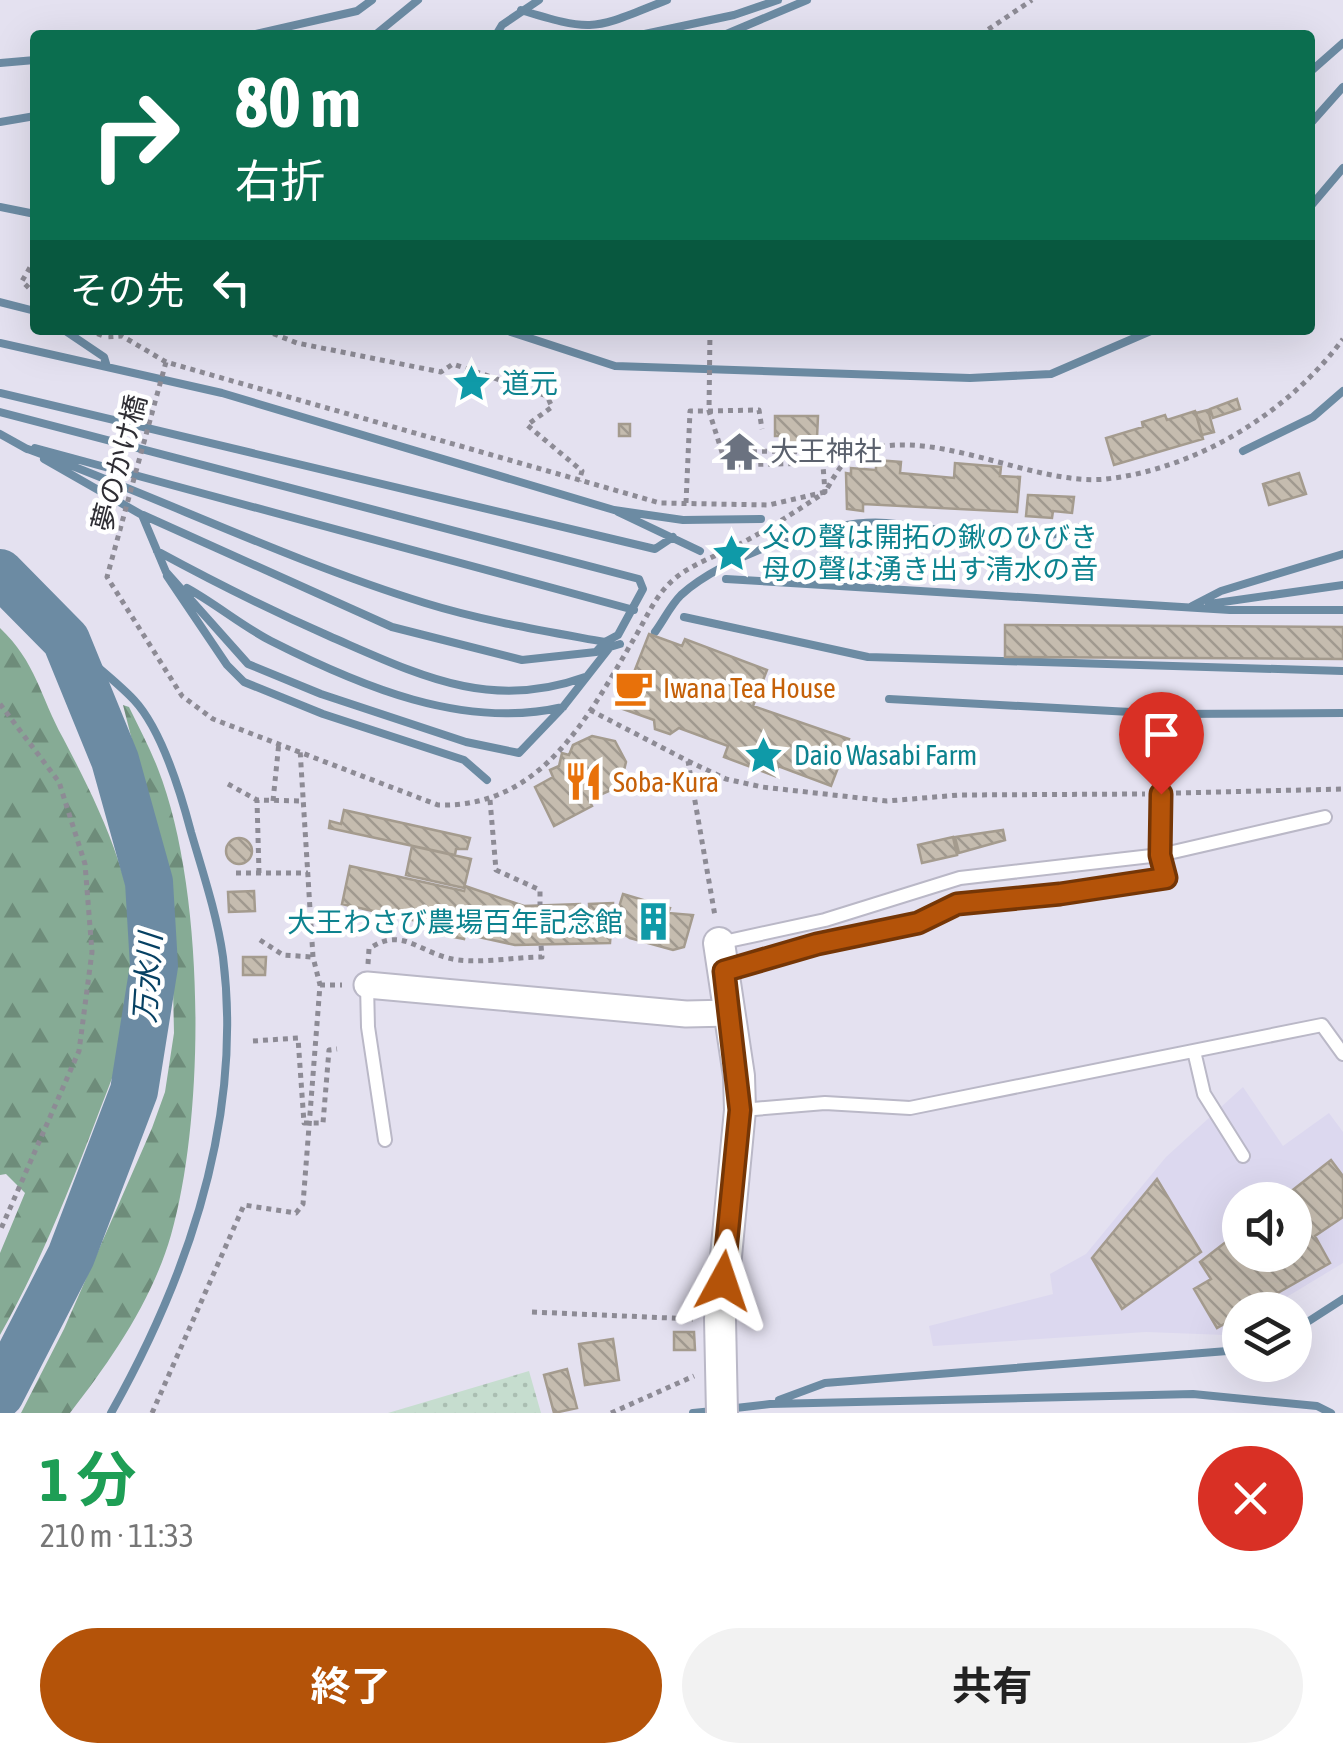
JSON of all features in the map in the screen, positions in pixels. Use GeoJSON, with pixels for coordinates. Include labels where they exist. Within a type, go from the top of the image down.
{"type":"FeatureCollection","features":[{"type":"Feature","properties":{"kind":"street"},"geometry":{"type":"LineString","coordinates":[[722,957],[740,1110],[720,1319],[722,1413]]}},
{"type":"Feature","properties":{"kind":"street"},"geometry":{"type":"LineString","coordinates":[[367,985],[686,1014],[731,1013]]}},
{"type":"Feature","properties":{"kind":"lane"},"geometry":{"type":"LineString","coordinates":[[722,957],[817,944],[918,923],[957,904],[1166,878],[1160,855],[1161,794]]}},
{"type":"Feature","properties":{"kind":"lane"},"geometry":{"type":"LineString","coordinates":[[722,957],[960,878],[1160,855],[1324,816]]}},
{"type":"Feature","properties":{"kind":"lane"},"geometry":{"type":"LineString","coordinates":[[367,985],[368,1027],[385,1140]]}},
{"type":"Feature","properties":{"kind":"lane"},"geometry":{"type":"LineString","coordinates":[[740,1110],[825,1103],[910,1108],[1322,1025],[1343,1054]]}},
{"type":"Feature","properties":{"kind":"lane"},"geometry":{"type":"LineString","coordinates":[[1194,1052],[1204,1094],[1243,1156]]}},
{"type":"Feature","properties":{"kind":"path"},"geometry":{"type":"LineString","coordinates":[[987,30],[1032,0]]}},
{"type":"Feature","properties":{"kind":"path"},"geometry":{"type":"LineString","coordinates":[[30,267],[22,280],[30,289]]}},
{"type":"Feature","properties":{"kind":"path"},"geometry":{"type":"LineString","coordinates":[[114,335],[166,365],[660,503],[769,505],[825,492]]}},
{"type":"Feature","properties":{"kind":"path"},"geometry":{"type":"LineString","coordinates":[[277,335],[297,343],[441,372],[452,364],[547,396],[552,407],[526,425],[582,471],[579,481]]}},
{"type":"Feature","properties":{"kind":"path"},"geometry":{"type":"LineString","coordinates":[[710,335],[709,411],[726,465],[822,463]]}},
{"type":"Feature","properties":{"kind":"path"},"geometry":{"type":"LineString","coordinates":[[752,452],[822,452],[848,457],[888,444],[998,458],[1024,470],[1104,480],[1197,457],[1259,418],[1302,383],[1343,339]]}},
{"type":"Feature","properties":{"kind":"path","name":"夢のかけ橋"},"geometry":{"type":"LineString","coordinates":[[166,365],[107,577],[182,696],[213,719],[279,742]]}},
{"type":"Feature","properties":{"kind":"path"},"geometry":{"type":"LineString","coordinates":[[686,502],[690,411],[759,410],[762,429]]}},
{"type":"Feature","properties":{"kind":"path"},"geometry":{"type":"LineString","coordinates":[[822,452],[825,492]]}},
{"type":"Feature","properties":{"kind":"path"},"geometry":{"type":"LineString","coordinates":[[274,801],[279,742],[438,805],[468,806],[490,800],[537,776],[590,710],[658,596],[676,577],[775,525],[825,492],[848,457]]}},
{"type":"Feature","properties":{"kind":"path"},"geometry":{"type":"LineString","coordinates":[[0,704],[58,782],[85,864],[92,952],[79,1051],[0,1231]]}},
{"type":"Feature","properties":{"kind":"path"},"geometry":{"type":"LineString","coordinates":[[590,710],[726,779],[762,788],[887,801],[959,795],[1343,789]]}},
{"type":"Feature","properties":{"kind":"path"},"geometry":{"type":"LineString","coordinates":[[152,1413],[244,1205],[296,1213],[304,1204],[320,985],[313,958],[300,749]]}},
{"type":"Feature","properties":{"kind":"path"},"geometry":{"type":"LineString","coordinates":[[688,760],[722,957]]}},
{"type":"Feature","properties":{"kind":"path"},"geometry":{"type":"LineString","coordinates":[[228,784],[257,800],[304,801]]}},
{"type":"Feature","properties":{"kind":"path"},"geometry":{"type":"LineString","coordinates":[[257,800],[259,873]]}},
{"type":"Feature","properties":{"kind":"path"},"geometry":{"type":"LineString","coordinates":[[490,800],[496,870],[540,890],[540,905]]}},
{"type":"Feature","properties":{"kind":"path"},"geometry":{"type":"LineString","coordinates":[[236,873],[308,872]]}},
{"type":"Feature","properties":{"kind":"path"},"geometry":{"type":"LineString","coordinates":[[367,985],[369,949],[383,939],[413,940],[448,958],[542,957],[541,944]]}},
{"type":"Feature","properties":{"kind":"path"},"geometry":{"type":"LineString","coordinates":[[260,940],[283,955],[313,958]]}},
{"type":"Feature","properties":{"kind":"path"},"geometry":{"type":"LineString","coordinates":[[253,1041],[298,1038],[304,1123],[323,1123],[330,1050],[336,1049]]}},
{"type":"Feature","properties":{"kind":"path"},"geometry":{"type":"LineString","coordinates":[[532,1312],[720,1319]]}},
{"type":"Feature","properties":{"kind":"path"},"geometry":{"type":"LineString","coordinates":[[611,1413],[720,1372]]}},
{"type":"Feature","properties":{"kind":"shaded area"},"geometry":{"type":"Polygon","coordinates":[[[1243,1087],[1283,1146],[1329,1113],[1343,1132],[1343,1263],[1295,1292],[1222,1292],[1222,1335],[1146,1332],[933,1346],[929,1326],[1053,1294],[1050,1274],[1086,1254],[1166,1157],[1243,1087]]]}},
{"type":"Feature","properties":{"kind":"green space"},"geometry":{"type":"Polygon","coordinates":[[[0,628],[30,667],[104,822],[132,913],[137,975],[128,1031],[110,1084],[52,1229],[0,1335],[0,1253],[25,1193],[6,1174],[0,1175],[0,628]]]}},
{"type":"Feature","properties":{"kind":"green space"},"geometry":{"type":"Polygon","coordinates":[[[123,705],[129,707],[158,769],[185,875],[192,937],[195,1065],[182,1185],[171,1235],[153,1283],[100,1372],[70,1413],[21,1413],[64,1329],[152,1128],[165,1092],[174,1033],[171,893],[123,705]]]}},
{"type":"Feature","properties":{"kind":"green space"},"geometry":{"type":"Polygon","coordinates":[[[529,1371],[541,1413],[388,1413],[529,1371]]]}},
{"type":"Feature","properties":{"kind":"building"},"geometry":{"type":"Polygon","coordinates":[[[467,376],[478,376],[478,388],[467,389],[467,376]]]}},
{"type":"Feature","properties":{"kind":"building"},"geometry":{"type":"Polygon","coordinates":[[[1237,399],[1240,409],[1213,418],[1210,409],[1237,399]]]}},
{"type":"Feature","properties":{"kind":"building"},"geometry":{"type":"Polygon","coordinates":[[[1208,410],[1214,432],[1202,435],[1196,413],[1208,410]]]}},
{"type":"Feature","properties":{"kind":"building"},"geometry":{"type":"Polygon","coordinates":[[[1195,411],[1203,439],[1114,465],[1106,438],[1143,427],[1142,422],[1165,415],[1167,420],[1195,411]]]}},
{"type":"Feature","properties":{"kind":"building"},"geometry":{"type":"Polygon","coordinates":[[[775,416],[818,416],[817,438],[803,438],[803,446],[780,446],[781,436],[775,436],[775,416]]]}},
{"type":"Feature","properties":{"kind":"building"},"geometry":{"type":"Polygon","coordinates":[[[619,424],[630,424],[630,436],[619,436],[619,424]]]}},
{"type":"Feature","properties":{"kind":"building","name":"大王神社"},"geometry":{"type":"Polygon","coordinates":[[[730,443],[749,443],[749,460],[730,460],[730,443]]]}},
{"type":"Feature","properties":{"kind":"building"},"geometry":{"type":"Polygon","coordinates":[[[876,460],[901,462],[900,473],[954,478],[955,463],[1001,467],[1000,476],[1020,477],[1017,512],[863,504],[863,511],[847,509],[846,473],[851,474],[851,468],[876,470],[876,460]]]}},
{"type":"Feature","properties":{"kind":"building"},"geometry":{"type":"Polygon","coordinates":[[[1299,473],[1306,494],[1269,505],[1263,484],[1299,473]]]}},
{"type":"Feature","properties":{"kind":"building"},"geometry":{"type":"Polygon","coordinates":[[[1028,495],[1074,497],[1072,513],[1053,511],[1052,518],[1026,516],[1028,495]]]}},
{"type":"Feature","properties":{"kind":"building"},"geometry":{"type":"Polygon","coordinates":[[[1005,625],[1343,627],[1343,659],[1005,657],[1005,625]]]}},
{"type":"Feature","properties":{"kind":"building","name":"Daio Wasabi Farm"},"geometry":{"type":"Polygon","coordinates":[[[649,634],[682,646],[685,639],[767,670],[753,706],[849,739],[831,786],[778,766],[775,776],[724,757],[728,746],[679,728],[670,734],[655,729],[654,720],[620,708],[649,634]]]}},
{"type":"Feature","properties":{"kind":"building","name":"Soba-Kura"},"geometry":{"type":"Polygon","coordinates":[[[592,736],[615,741],[626,762],[620,786],[593,794],[588,799],[592,806],[554,826],[535,787],[553,777],[550,770],[559,766],[562,753],[569,755],[573,745],[592,736]]]}},
{"type":"Feature","properties":{"kind":"building"},"geometry":{"type":"Polygon","coordinates":[[[344,810],[470,838],[467,849],[456,849],[455,855],[329,828],[330,821],[341,824],[344,810]]]}},
{"type":"Feature","properties":{"kind":"building"},"geometry":{"type":"Polygon","coordinates":[[[1003,830],[1005,840],[959,853],[955,837],[1003,830]]]}},
{"type":"Feature","properties":{"kind":"building"},"geometry":{"type":"Polygon","coordinates":[[[953,837],[957,855],[922,863],[918,845],[953,837]]]}},
{"type":"Feature","properties":{"kind":"building"},"geometry":{"type":"Polygon","coordinates":[[[239,838],[249,841],[249,861],[239,864],[229,861],[226,851],[229,841],[239,838]]]}},
{"type":"Feature","properties":{"kind":"building"},"geometry":{"type":"Polygon","coordinates":[[[412,846],[471,859],[464,888],[406,875],[412,846]]]}},
{"type":"Feature","properties":{"kind":"building"},"geometry":{"type":"Polygon","coordinates":[[[350,866],[464,891],[465,886],[524,906],[580,904],[581,922],[590,922],[589,904],[613,903],[610,943],[515,945],[465,934],[464,939],[428,932],[430,924],[342,904],[350,866]]]}},
{"type":"Feature","properties":{"kind":"building"},"geometry":{"type":"Polygon","coordinates":[[[254,891],[255,911],[229,912],[228,892],[254,891]]]}},
{"type":"Feature","properties":{"kind":"building","name":"大王わさび農場百年記念館"},"geometry":{"type":"Polygon","coordinates":[[[623,894],[670,908],[668,913],[693,915],[684,947],[673,950],[630,938],[613,927],[623,894]]]}},
{"type":"Feature","properties":{"kind":"building"},"geometry":{"type":"Polygon","coordinates":[[[243,957],[266,957],[265,975],[243,975],[243,957]]]}},
{"type":"Feature","properties":{"kind":"building"},"geometry":{"type":"Polygon","coordinates":[[[1331,1160],[1343,1176],[1343,1217],[1315,1236],[1330,1263],[1279,1292],[1222,1292],[1222,1325],[1217,1328],[1194,1289],[1211,1279],[1200,1262],[1222,1245],[1222,1272],[1312,1272],[1312,1182],[1303,1182],[1331,1160]]]}},
{"type":"Feature","properties":{"kind":"building"},"geometry":{"type":"Polygon","coordinates":[[[1157,1179],[1201,1252],[1122,1309],[1092,1258],[1157,1179]]]}},
{"type":"Feature","properties":{"kind":"building"},"geometry":{"type":"Polygon","coordinates":[[[674,1332],[694,1332],[695,1350],[674,1350],[674,1332]]]}},
{"type":"Feature","properties":{"kind":"building"},"geometry":{"type":"Polygon","coordinates":[[[613,1339],[619,1380],[585,1385],[579,1344],[613,1339]]]}},
{"type":"Feature","properties":{"kind":"building"},"geometry":{"type":"Polygon","coordinates":[[[567,1369],[577,1408],[554,1413],[544,1375],[567,1369]]]}},
{"type":"Feature","properties":{"kind":"waterway"},"geometry":{"type":"LineString","coordinates":[[273,30],[357,11],[372,0]]}},
{"type":"Feature","properties":{"kind":"waterway"},"geometry":{"type":"LineString","coordinates":[[381,30],[418,0]]}},
{"type":"Feature","properties":{"kind":"waterway"},"geometry":{"type":"LineString","coordinates":[[499,30],[539,0]]}},
{"type":"Feature","properties":{"kind":"waterway"},"geometry":{"type":"LineString","coordinates":[[521,10],[582,25],[609,22],[667,0]]}},
{"type":"Feature","properties":{"kind":"waterway"},"geometry":{"type":"LineString","coordinates":[[664,30],[734,15],[778,0]]}},
{"type":"Feature","properties":{"kind":"waterway"},"geometry":{"type":"LineString","coordinates":[[736,30],[807,0]]}},
{"type":"Feature","properties":{"kind":"waterway"},"geometry":{"type":"LineString","coordinates":[[1315,68],[1343,43]]}},
{"type":"Feature","properties":{"kind":"waterway"},"geometry":{"type":"LineString","coordinates":[[0,63],[30,60]]}},
{"type":"Feature","properties":{"kind":"waterway"},"geometry":{"type":"LineString","coordinates":[[1315,118],[1343,87]]}},
{"type":"Feature","properties":{"kind":"waterway"},"geometry":{"type":"LineString","coordinates":[[0,122],[30,117]]}},
{"type":"Feature","properties":{"kind":"waterway"},"geometry":{"type":"LineString","coordinates":[[1315,201],[1343,168]]}},
{"type":"Feature","properties":{"kind":"waterway"},"geometry":{"type":"LineString","coordinates":[[0,207],[30,213]]}},
{"type":"Feature","properties":{"kind":"waterway"},"geometry":{"type":"LineString","coordinates":[[0,302],[30,310]]}},
{"type":"Feature","properties":{"kind":"waterway"},"geometry":{"type":"LineString","coordinates":[[71,335],[104,357],[107,367]]}},
{"type":"Feature","properties":{"kind":"waterway"},"geometry":{"type":"LineString","coordinates":[[520,335],[615,366],[970,378],[1051,374],[1141,335]]}},
{"type":"Feature","properties":{"kind":"waterway"},"geometry":{"type":"LineString","coordinates":[[0,343],[222,393],[614,510],[683,520],[761,519]]}},
{"type":"Feature","properties":{"kind":"waterway"},"geometry":{"type":"LineString","coordinates":[[1243,451],[1313,417],[1343,391]]}},
{"type":"Feature","properties":{"kind":"waterway"},"geometry":{"type":"LineString","coordinates":[[0,393],[655,549],[673,537]]}},
{"type":"Feature","properties":{"kind":"waterway"},"geometry":{"type":"LineString","coordinates":[[0,412],[639,579],[643,589],[618,635],[605,642],[492,620],[425,603],[324,568],[25,448]]}},
{"type":"Feature","properties":{"kind":"waterway"},"geometry":{"type":"LineString","coordinates":[[0,434],[27,449]]}},
{"type":"Feature","properties":{"kind":"waterway"},"geometry":{"type":"LineString","coordinates":[[35,448],[634,610]]}},
{"type":"Feature","properties":{"kind":"waterway"},"geometry":{"type":"LineString","coordinates":[[44,459],[142,515],[166,572],[248,664],[321,694],[466,742],[519,753],[563,707],[610,647],[620,644]]}},
{"type":"Feature","properties":{"kind":"waterway"},"geometry":{"type":"LineString","coordinates":[[618,512],[700,551]]}},
{"type":"Feature","properties":{"kind":"waterway"},"geometry":{"type":"LineString","coordinates":[[143,515],[392,627],[522,660],[596,652],[605,642]]}},
{"type":"Feature","properties":{"kind":"waterway"},"geometry":{"type":"LineString","coordinates":[[655,632],[677,599],[699,581],[749,554],[807,534],[863,523],[1008,538],[1056,534],[1081,527]]}},
{"type":"Feature","properties":{"kind":"waterway"},"geometry":{"type":"LineString","coordinates":[[157,551],[285,616],[423,675],[454,684],[517,691],[585,677]]}},
{"type":"Feature","properties":{"kind":"waterway"},"geometry":{"type":"LineString","coordinates":[[1192,606],[1221,591],[1343,554]]}},
{"type":"Feature","properties":{"kind":"waterway","name":"万水川"},"geometry":{"type":"LineString","coordinates":[[0,573],[66,640],[115,760],[149,882],[154,966],[134,1091],[71,1256],[0,1394]]}},
{"type":"Feature","properties":{"kind":"waterway"},"geometry":{"type":"LineString","coordinates":[[167,576],[227,665],[244,682],[323,714],[464,760],[487,780]]}},
{"type":"Feature","properties":{"kind":"waterway"},"geometry":{"type":"LineString","coordinates":[[726,579],[1230,610],[1343,610]]}},
{"type":"Feature","properties":{"kind":"waterway"},"geometry":{"type":"LineString","coordinates":[[1209,604],[1343,585]]}},
{"type":"Feature","properties":{"kind":"waterway"},"geometry":{"type":"LineString","coordinates":[[187,588],[271,641],[340,674],[413,700],[488,713],[563,707]]}},
{"type":"Feature","properties":{"kind":"waterway"},"geometry":{"type":"LineString","coordinates":[[684,617],[868,657],[1343,671]]}},
{"type":"Feature","properties":{"kind":"waterway"},"geometry":{"type":"LineString","coordinates":[[66,640],[134,700],[161,744],[182,799],[213,910],[223,957],[227,1017],[225,1076],[203,1194],[164,1306],[111,1413]]}},
{"type":"Feature","properties":{"kind":"waterway"},"geometry":{"type":"LineString","coordinates":[[889,699],[1167,714],[1343,713]]}},
{"type":"Feature","properties":{"kind":"waterway"},"geometry":{"type":"LineString","coordinates":[[1312,1319],[1343,1299]]}},
{"type":"Feature","properties":{"kind":"waterway"},"geometry":{"type":"LineString","coordinates":[[779,1400],[825,1383],[1222,1351]]}},
{"type":"Feature","properties":{"kind":"waterway"},"geometry":{"type":"LineString","coordinates":[[727,1409],[770,1404],[1193,1394],[1317,1406],[1331,1413]]}},
{"type":"Feature","properties":{"kind":"waterway"},"geometry":{"type":"LineString","coordinates":[[693,1413],[713,1411]]}},
{"type":"Feature","properties":{"kind":"place","name":"道元"},"geometry":{"type":"Point","coordinates":[472,383]}},
{"type":"Feature","properties":{"kind":"place","name":"大王神社"},"geometry":{"type":"Point","coordinates":[740,451]}},
{"type":"Feature","properties":{"kind":"place","name":"父の聲は開拓の鍬のひびき 母の聲は湧き出す清水の音"},"geometry":{"type":"Point","coordinates":[732,553]}},
{"type":"Feature","properties":{"kind":"place","name":"Iwana Tea House"},"geometry":{"type":"Point","coordinates":[633,688]}},
{"type":"Feature","properties":{"kind":"place","name":"Daio Wasabi Farm"},"geometry":{"type":"Point","coordinates":[764,755]}},
{"type":"Feature","properties":{"kind":"place","name":"Soba-Kura"},"geometry":{"type":"Point","coordinates":[583,782]}},
{"type":"Feature","properties":{"kind":"place","name":"大王わさび農場百年記念館"},"geometry":{"type":"Point","coordinates":[653,922]}},
{"type":"Feature","properties":{"kind":"route"},"geometry":{"type":"LineString","coordinates":[[723,1281],[740,1110],[724,971],[817,944],[918,923],[957,904],[1166,878],[1160,855],[1161,794]]}}]}
